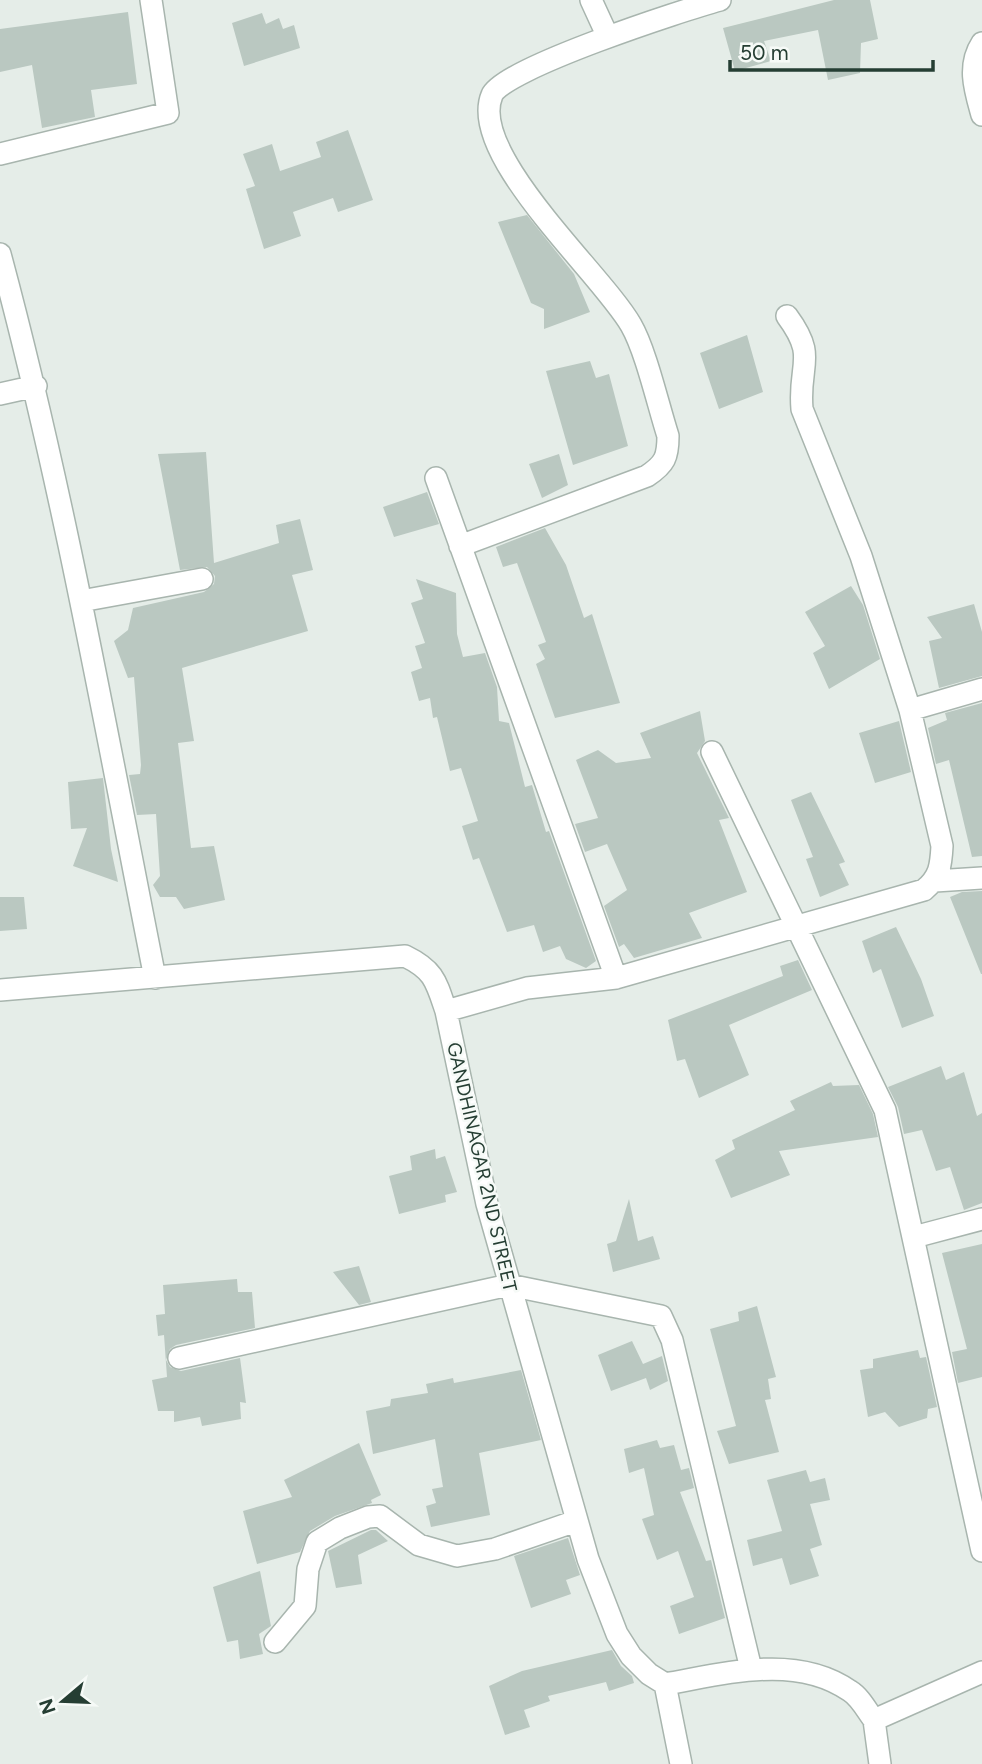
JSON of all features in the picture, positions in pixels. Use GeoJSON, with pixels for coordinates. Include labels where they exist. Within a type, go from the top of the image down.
{"type":"FeatureCollection","features":[{"type":"Feature","properties":{"kind":"street"},"geometry":{"type":"LineString","coordinates":[[0,154],[168,113],[151,0]]}},
{"type":"Feature","properties":{"kind":"street"},"geometry":{"type":"LineString","coordinates":[[591,0],[608,37]]}},
{"type":"Feature","properties":{"kind":"street"},"geometry":{"type":"LineString","coordinates":[[460,546],[647,476],[663,465],[668,454],[668,436],[632,327],[520,186],[501,156],[488,110],[492,92],[514,76],[608,37],[720,0]]}},
{"type":"Feature","properties":{"kind":"street"},"geometry":{"type":"LineString","coordinates":[[982,43],[974,56],[973,86],[982,115]]}},
{"type":"Feature","properties":{"kind":"street"},"geometry":{"type":"LineString","coordinates":[[0,254],[36,386],[155,978]]}},
{"type":"Feature","properties":{"kind":"street"},"geometry":{"type":"LineString","coordinates":[[446,1011],[527,988],[616,978],[924,890],[935,881],[941,866],[942,846],[911,710],[861,556],[802,409],[800,383],[807,356],[803,338],[787,316]]}},
{"type":"Feature","properties":{"kind":"street"},"geometry":{"type":"LineString","coordinates":[[0,394],[36,386]]}},
{"type":"Feature","properties":{"kind":"street"},"geometry":{"type":"LineString","coordinates":[[436,478],[616,978]]}},
{"type":"Feature","properties":{"kind":"street"},"geometry":{"type":"LineString","coordinates":[[81,601],[202,579]]}},
{"type":"Feature","properties":{"kind":"street"},"geometry":{"type":"LineString","coordinates":[[911,710],[982,690]]}},
{"type":"Feature","properties":{"kind":"street"},"geometry":{"type":"LineString","coordinates":[[712,752],[885,1110],[914,1237],[973,1467],[982,1551]]}},
{"type":"Feature","properties":{"kind":"street"},"geometry":{"type":"LineString","coordinates":[[935,881],[982,878]]}},
{"type":"Feature","properties":{"kind":"street","name":"GANDHINAGAR 2ND STREET"},"geometry":{"type":"LineString","coordinates":[[0,990],[405,956],[425,965],[435,979],[446,1011],[487,1204],[576,1521],[617,1634],[631,1656],[649,1674],[665,1684]]}},
{"type":"Feature","properties":{"kind":"street"},"geometry":{"type":"LineString","coordinates":[[914,1237],[982,1219]]}},
{"type":"Feature","properties":{"kind":"street"},"geometry":{"type":"LineString","coordinates":[[180,1358],[509,1285],[661,1316],[672,1340],[751,1669]]}},
{"type":"Feature","properties":{"kind":"street"},"geometry":{"type":"LineString","coordinates":[[275,1642],[304,1606],[308,1569],[317,1542],[340,1528],[368,1517],[380,1516],[419,1545],[457,1556],[495,1549],[576,1521]]}},
{"type":"Feature","properties":{"kind":"street"},"geometry":{"type":"LineString","coordinates":[[681,1764],[665,1684],[751,1669],[798,1671],[827,1677],[853,1692],[874,1720],[880,1764]]}},
{"type":"Feature","properties":{"kind":"street"},"geometry":{"type":"LineString","coordinates":[[874,1720],[982,1672]]}},
{"type":"Feature","properties":{"kind":"building"},"geometry":{"type":"Polygon","coordinates":[[[834,0],[870,0],[878,39],[861,43],[860,73],[828,80],[818,30],[764,41],[771,61],[735,71],[723,28],[834,0]]]}},
{"type":"Feature","properties":{"kind":"building"},"geometry":{"type":"Polygon","coordinates":[[[128,12],[137,84],[91,90],[95,117],[42,128],[32,65],[0,72],[0,29],[128,12]]]}},
{"type":"Feature","properties":{"kind":"building"},"geometry":{"type":"Polygon","coordinates":[[[262,13],[266,24],[279,18],[283,29],[294,25],[300,48],[244,66],[232,23],[262,13]]]}},
{"type":"Feature","properties":{"kind":"building"},"geometry":{"type":"Polygon","coordinates":[[[348,130],[373,200],[338,212],[333,198],[293,212],[301,236],[264,249],[246,189],[255,186],[243,154],[272,144],[280,171],[321,157],[316,142],[348,130]]]}},
{"type":"Feature","properties":{"kind":"building"},"geometry":{"type":"Polygon","coordinates":[[[527,215],[574,274],[590,312],[544,329],[544,309],[531,303],[498,222],[527,215]]]}},
{"type":"Feature","properties":{"kind":"building"},"geometry":{"type":"Polygon","coordinates":[[[747,335],[763,392],[719,409],[700,353],[747,335]]]}},
{"type":"Feature","properties":{"kind":"building"},"geometry":{"type":"Polygon","coordinates":[[[590,361],[596,378],[609,374],[628,446],[573,465],[546,371],[590,361]]]}},
{"type":"Feature","properties":{"kind":"building"},"geometry":{"type":"Polygon","coordinates":[[[206,452],[214,563],[279,543],[276,525],[300,519],[313,570],[292,575],[308,631],[182,668],[194,741],[178,743],[191,848],[214,846],[225,900],[184,909],[176,897],[160,897],[153,885],[160,876],[156,814],[137,815],[129,775],[140,774],[141,765],[134,677],[128,678],[114,641],[128,630],[133,608],[204,592],[214,584],[215,576],[207,567],[180,570],[158,454],[206,452]]]}},
{"type":"Feature","properties":{"kind":"building"},"geometry":{"type":"Polygon","coordinates":[[[559,454],[568,485],[542,498],[529,464],[559,454]]]}},
{"type":"Feature","properties":{"kind":"building"},"geometry":{"type":"Polygon","coordinates":[[[427,492],[439,524],[394,537],[383,507],[427,492]]]}},
{"type":"Feature","properties":{"kind":"building"},"geometry":{"type":"Polygon","coordinates":[[[545,528],[566,565],[584,618],[592,614],[620,703],[555,718],[536,664],[545,659],[538,645],[546,642],[517,563],[503,567],[496,547],[545,528]]]}},
{"type":"Feature","properties":{"kind":"building"},"geometry":{"type":"Polygon","coordinates":[[[416,579],[456,593],[457,634],[463,657],[485,653],[497,687],[499,721],[509,723],[525,787],[532,785],[546,832],[549,831],[596,961],[586,968],[566,959],[560,946],[543,952],[534,925],[507,932],[479,858],[473,860],[462,826],[478,821],[461,768],[450,771],[437,717],[433,718],[430,698],[419,701],[411,672],[422,668],[415,646],[425,643],[411,603],[423,599],[416,579]]]}},
{"type":"Feature","properties":{"kind":"building"},"geometry":{"type":"Polygon","coordinates":[[[851,586],[863,605],[880,659],[829,689],[813,653],[825,646],[805,612],[851,586]]]}},
{"type":"Feature","properties":{"kind":"building"},"geometry":{"type":"Polygon","coordinates":[[[974,604],[982,632],[982,676],[939,688],[929,641],[942,638],[927,617],[974,604]]]}},
{"type":"Feature","properties":{"kind":"building"},"geometry":{"type":"Polygon","coordinates":[[[982,703],[982,856],[972,857],[949,760],[936,764],[928,728],[947,720],[945,713],[982,703]]]}},
{"type":"Feature","properties":{"kind":"building"},"geometry":{"type":"Polygon","coordinates":[[[700,711],[705,741],[697,753],[729,818],[719,820],[747,892],[689,913],[702,938],[634,958],[624,944],[619,947],[604,906],[627,890],[607,844],[585,852],[575,824],[598,818],[576,760],[598,750],[616,763],[651,758],[640,733],[700,711]]]}},
{"type":"Feature","properties":{"kind":"building"},"geometry":{"type":"Polygon","coordinates":[[[899,721],[911,772],[875,783],[859,733],[899,721]]]}},
{"type":"Feature","properties":{"kind":"building"},"geometry":{"type":"Polygon","coordinates":[[[103,778],[111,849],[118,882],[73,866],[87,828],[71,829],[68,782],[103,778]]]}},
{"type":"Feature","properties":{"kind":"building"},"geometry":{"type":"Polygon","coordinates":[[[811,792],[845,862],[839,864],[849,885],[820,897],[806,859],[813,857],[791,800],[811,792]]]}},
{"type":"Feature","properties":{"kind":"building"},"geometry":{"type":"Polygon","coordinates":[[[982,891],[981,974],[950,897],[962,892],[982,891]]]}},
{"type":"Feature","properties":{"kind":"building"},"geometry":{"type":"Polygon","coordinates":[[[0,897],[24,897],[27,929],[0,931],[0,897]]]}},
{"type":"Feature","properties":{"kind":"building"},"geometry":{"type":"Polygon","coordinates":[[[896,927],[921,979],[934,1016],[902,1028],[881,969],[873,973],[862,941],[896,927]]]}},
{"type":"Feature","properties":{"kind":"building"},"geometry":{"type":"Polygon","coordinates":[[[798,960],[812,990],[729,1025],[749,1075],[699,1098],[685,1059],[677,1061],[668,1020],[783,976],[780,966],[798,960]]]}},
{"type":"Feature","properties":{"kind":"building"},"geometry":{"type":"Polygon","coordinates":[[[941,1066],[946,1080],[964,1072],[977,1116],[982,1113],[982,1203],[964,1210],[950,1167],[936,1171],[922,1130],[904,1134],[898,1107],[888,1087],[941,1066]]]}},
{"type":"Feature","properties":{"kind":"building"},"geometry":{"type":"Polygon","coordinates":[[[831,1082],[833,1086],[859,1085],[873,1114],[878,1137],[779,1151],[790,1175],[731,1198],[715,1160],[735,1149],[732,1140],[795,1110],[790,1101],[831,1082]]]}},
{"type":"Feature","properties":{"kind":"building"},"geometry":{"type":"Polygon","coordinates":[[[435,1149],[436,1159],[445,1156],[457,1192],[445,1195],[446,1202],[399,1214],[389,1176],[412,1170],[410,1156],[435,1149]]]}},
{"type":"Feature","properties":{"kind":"building"},"geometry":{"type":"Polygon","coordinates":[[[629,1199],[638,1241],[653,1236],[660,1259],[613,1272],[607,1244],[616,1241],[629,1199]]]}},
{"type":"Feature","properties":{"kind":"building"},"geometry":{"type":"Polygon","coordinates":[[[982,1244],[982,1377],[958,1383],[952,1352],[967,1349],[942,1253],[982,1244]]]}},
{"type":"Feature","properties":{"kind":"building"},"geometry":{"type":"Polygon","coordinates":[[[359,1266],[371,1302],[359,1305],[333,1272],[359,1266]]]}},
{"type":"Feature","properties":{"kind":"building"},"geometry":{"type":"Polygon","coordinates":[[[237,1279],[238,1292],[252,1292],[255,1328],[176,1345],[170,1349],[166,1360],[170,1367],[181,1371],[240,1358],[246,1403],[240,1402],[241,1419],[202,1426],[200,1417],[174,1422],[174,1411],[158,1411],[152,1380],[167,1377],[164,1335],[158,1336],[156,1315],[165,1314],[163,1285],[237,1279]]]}},
{"type":"Feature","properties":{"kind":"building"},"geometry":{"type":"Polygon","coordinates":[[[757,1306],[776,1377],[768,1379],[771,1399],[765,1400],[779,1452],[729,1464],[717,1431],[736,1426],[710,1329],[739,1321],[738,1312],[757,1306]]]}},
{"type":"Feature","properties":{"kind":"building"},"geometry":{"type":"Polygon","coordinates":[[[632,1341],[643,1364],[662,1356],[668,1381],[650,1390],[646,1378],[611,1391],[598,1355],[632,1341]]]}},
{"type":"Feature","properties":{"kind":"building"},"geometry":{"type":"Polygon","coordinates":[[[918,1350],[920,1358],[926,1357],[937,1407],[928,1409],[927,1418],[899,1427],[885,1412],[868,1417],[860,1370],[873,1368],[873,1359],[918,1350]]]}},
{"type":"Feature","properties":{"kind":"building"},"geometry":{"type":"Polygon","coordinates":[[[521,1370],[541,1440],[479,1453],[490,1515],[431,1527],[426,1506],[436,1503],[432,1489],[443,1487],[435,1439],[373,1454],[366,1411],[390,1406],[391,1399],[428,1393],[426,1384],[453,1378],[454,1383],[521,1370]]]}},
{"type":"Feature","properties":{"kind":"building"},"geometry":{"type":"Polygon","coordinates":[[[657,1440],[660,1448],[674,1445],[681,1470],[689,1468],[694,1488],[680,1492],[706,1561],[711,1560],[725,1618],[679,1634],[670,1606],[694,1597],[678,1551],[657,1560],[642,1519],[654,1515],[644,1468],[629,1473],[624,1449],[657,1440]]]}},
{"type":"Feature","properties":{"kind":"building"},"geometry":{"type":"Polygon","coordinates":[[[359,1443],[381,1495],[371,1500],[372,1503],[335,1516],[310,1531],[300,1552],[257,1564],[243,1511],[292,1497],[284,1480],[359,1443]]]}},
{"type":"Feature","properties":{"kind":"building"},"geometry":{"type":"Polygon","coordinates":[[[806,1470],[810,1482],[825,1478],[830,1500],[810,1504],[822,1545],[810,1549],[819,1576],[790,1585],[782,1558],[753,1566],[747,1540],[782,1531],[767,1480],[806,1470]]]}},
{"type":"Feature","properties":{"kind":"building"},"geometry":{"type":"Polygon","coordinates":[[[376,1530],[388,1541],[358,1555],[362,1584],[336,1588],[328,1551],[376,1530]]]}},
{"type":"Feature","properties":{"kind":"building"},"geometry":{"type":"Polygon","coordinates":[[[568,1538],[580,1575],[566,1580],[571,1594],[531,1608],[514,1556],[568,1538]]]}},
{"type":"Feature","properties":{"kind":"building"},"geometry":{"type":"Polygon","coordinates":[[[260,1571],[271,1626],[259,1634],[263,1654],[240,1659],[238,1640],[227,1642],[213,1587],[260,1571]]]}},
{"type":"Feature","properties":{"kind":"building"},"geometry":{"type":"Polygon","coordinates":[[[612,1650],[621,1666],[632,1676],[634,1683],[609,1691],[606,1682],[548,1696],[550,1701],[524,1710],[530,1727],[505,1735],[489,1686],[522,1671],[612,1650]]]}}]}
